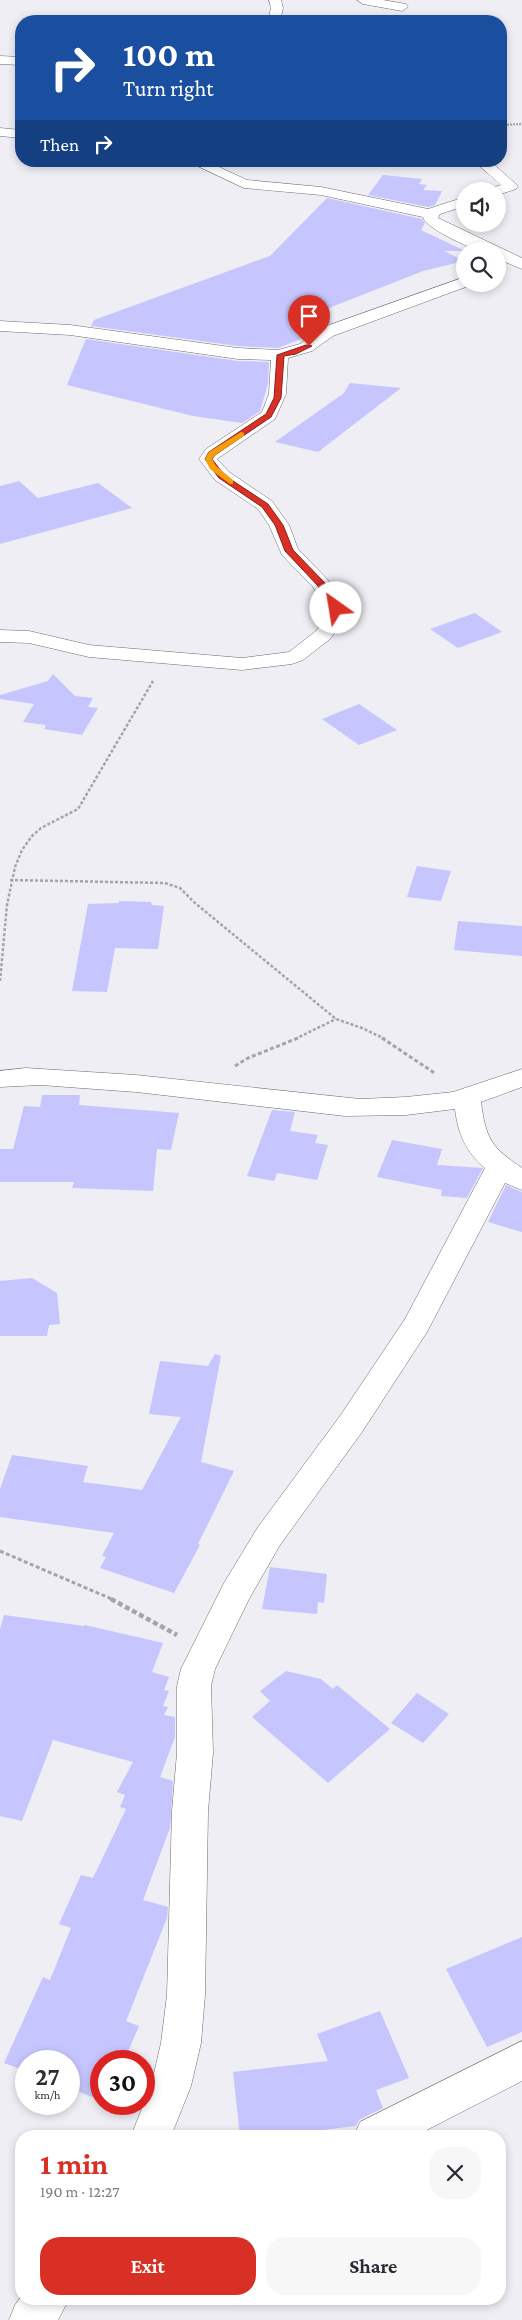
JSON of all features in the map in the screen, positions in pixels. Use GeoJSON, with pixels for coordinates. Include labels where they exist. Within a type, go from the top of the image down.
{"type":"FeatureCollection","features":[{"type":"Feature","properties":{"kind":"street"},"geometry":{"type":"LineString","coordinates":[[275,0],[275,15]]}},
{"type":"Feature","properties":{"kind":"street"},"geometry":{"type":"LineString","coordinates":[[363,0],[405,7]]}},
{"type":"Feature","properties":{"kind":"street"},"geometry":{"type":"LineString","coordinates":[[0,60],[15,61]]}},
{"type":"Feature","properties":{"kind":"street"},"geometry":{"type":"LineString","coordinates":[[0,132],[15,133]]}},
{"type":"Feature","properties":{"kind":"street"},"geometry":{"type":"LineString","coordinates":[[207,167],[244,184],[321,191],[431,214],[456,204]]}},
{"type":"Feature","properties":{"kind":"street"},"geometry":{"type":"LineString","coordinates":[[488,167],[511,186],[506,188]]}},
{"type":"Feature","properties":{"kind":"street"},"geometry":{"type":"LineString","coordinates":[[431,214],[430,219],[437,225],[474,242]]}},
{"type":"Feature","properties":{"kind":"street"},"geometry":{"type":"LineString","coordinates":[[506,257],[522,266]]}},
{"type":"Feature","properties":{"kind":"street"},"geometry":{"type":"LineString","coordinates":[[506,270],[522,266]]}},
{"type":"Feature","properties":{"kind":"street"},"geometry":{"type":"LineString","coordinates":[[0,326],[30,326],[89,332],[214,350],[280,355],[293,353],[309,346],[327,332],[456,285]]}},
{"type":"Feature","properties":{"kind":"street"},"geometry":{"type":"LineString","coordinates":[[0,636],[29,637],[89,651],[242,664],[285,660],[296,656],[323,635],[335,619],[336,608],[321,584],[289,551],[279,525],[265,505],[222,476],[208,459],[212,453],[269,415],[275,408],[278,398],[280,355]]}},
{"type":"Feature","properties":{"kind":"street"},"geometry":{"type":"LineString","coordinates":[[0,1079],[53,1077],[198,1090],[345,1107],[370,1107],[425,1104],[468,1097],[522,1077]]}},
{"type":"Feature","properties":{"kind":"street"},"geometry":{"type":"LineString","coordinates":[[154,2130],[172,2086],[181,2043],[186,1995],[190,1811],[195,1753],[194,1686],[206,1652],[236,1592],[269,1536],[351,1424],[417,1324],[511,1174],[472,1134],[468,1097]]}},
{"type":"Feature","properties":{"kind":"street"},"geometry":{"type":"LineString","coordinates":[[386,2130],[522,2060]]}},
{"type":"Feature","properties":{"kind":"street"},"geometry":{"type":"LineString","coordinates":[[30,2320],[43,2305]]}},
{"type":"Feature","properties":{"kind":"path"},"geometry":{"type":"LineString","coordinates":[[507,125],[522,124]]}},
{"type":"Feature","properties":{"kind":"path"},"geometry":{"type":"LineString","coordinates":[[0,981],[10,880],[32,835],[67,817],[78,808],[167,657]]}},
{"type":"Feature","properties":{"kind":"path"},"geometry":{"type":"LineString","coordinates":[[10,880],[135,882],[165,884],[180,888],[195,903],[263,957],[291,983],[336,1019],[346,1021],[376,1036],[468,1097]]}},
{"type":"Feature","properties":{"kind":"path"},"geometry":{"type":"LineString","coordinates":[[198,1090],[248,1058],[299,1038],[336,1019]]}},
{"type":"Feature","properties":{"kind":"path"},"geometry":{"type":"LineString","coordinates":[[0,1551],[116,1601],[206,1652]]}},
{"type":"Feature","properties":{"kind":"building"},"geometry":{"type":"Polygon","coordinates":[[[383,175],[422,179],[419,184],[427,185],[423,190],[442,191],[435,205],[428,207],[368,195],[383,175]]]}},
{"type":"Feature","properties":{"kind":"building"},"geometry":{"type":"Polygon","coordinates":[[[327,198],[422,219],[425,223],[421,230],[456,247],[456,251],[444,251],[456,257],[456,263],[423,271],[311,315],[332,322],[320,327],[306,337],[278,348],[238,346],[91,326],[94,320],[270,256],[327,198]]]}},
{"type":"Feature","properties":{"kind":"building"},"geometry":{"type":"Polygon","coordinates":[[[86,339],[238,361],[269,362],[268,384],[260,411],[242,423],[193,416],[67,385],[86,339]]]}},
{"type":"Feature","properties":{"kind":"building"},"geometry":{"type":"Polygon","coordinates":[[[350,383],[401,388],[318,452],[275,442],[344,393],[350,383]]]}},
{"type":"Feature","properties":{"kind":"building"},"geometry":{"type":"Polygon","coordinates":[[[19,481],[38,498],[98,483],[132,508],[0,544],[0,486],[19,481]]]}},
{"type":"Feature","properties":{"kind":"building"},"geometry":{"type":"Polygon","coordinates":[[[475,613],[502,632],[458,648],[430,629],[475,613]]]}},
{"type":"Feature","properties":{"kind":"building"},"geometry":{"type":"Polygon","coordinates":[[[53,674],[75,696],[93,698],[88,707],[98,708],[82,735],[44,729],[46,725],[23,722],[34,704],[0,699],[0,695],[48,681],[53,674]]]}},
{"type":"Feature","properties":{"kind":"building"},"geometry":{"type":"Polygon","coordinates":[[[359,704],[397,730],[359,745],[322,719],[359,704]]]}},
{"type":"Feature","properties":{"kind":"building"},"geometry":{"type":"Polygon","coordinates":[[[417,866],[451,871],[441,901],[407,897],[417,866]]]}},
{"type":"Feature","properties":{"kind":"building"},"geometry":{"type":"Polygon","coordinates":[[[119,901],[151,902],[152,905],[164,906],[158,949],[115,948],[107,992],[72,991],[88,904],[119,903],[119,901]]]}},
{"type":"Feature","properties":{"kind":"building"},"geometry":{"type":"Polygon","coordinates":[[[458,921],[522,926],[522,956],[454,950],[458,921]]]}},
{"type":"Feature","properties":{"kind":"building"},"geometry":{"type":"Polygon","coordinates":[[[42,1095],[80,1095],[79,1105],[179,1113],[171,1150],[157,1149],[153,1191],[72,1188],[74,1182],[0,1182],[0,1149],[13,1149],[24,1106],[40,1107],[42,1095]]]}},
{"type":"Feature","properties":{"kind":"building"},"geometry":{"type":"Polygon","coordinates":[[[272,1110],[295,1112],[290,1131],[318,1135],[315,1143],[328,1145],[317,1180],[277,1173],[274,1181],[247,1176],[272,1110]]]}},
{"type":"Feature","properties":{"kind":"building"},"geometry":{"type":"Polygon","coordinates":[[[392,1140],[442,1149],[437,1165],[483,1168],[467,1198],[441,1196],[442,1190],[377,1177],[392,1140]]]}},
{"type":"Feature","properties":{"kind":"building"},"geometry":{"type":"Polygon","coordinates":[[[506,1185],[522,1192],[522,1232],[488,1222],[506,1185]]]}},
{"type":"Feature","properties":{"kind":"building"},"geometry":{"type":"Polygon","coordinates":[[[32,1278],[57,1293],[60,1324],[49,1325],[47,1336],[0,1336],[0,1281],[32,1278]]]}},
{"type":"Feature","properties":{"kind":"building"},"geometry":{"type":"Polygon","coordinates":[[[215,1354],[221,1356],[201,1462],[234,1471],[198,1544],[200,1545],[174,1593],[100,1568],[106,1557],[102,1556],[114,1533],[0,1517],[0,1489],[12,1455],[88,1466],[83,1482],[142,1490],[181,1417],[149,1414],[160,1361],[208,1366],[215,1354]]]}},
{"type":"Feature","properties":{"kind":"building"},"geometry":{"type":"Polygon","coordinates":[[[270,1567],[327,1574],[324,1603],[318,1602],[317,1614],[262,1609],[270,1567]]]}},
{"type":"Feature","properties":{"kind":"building"},"geometry":{"type":"Polygon","coordinates":[[[4,1615],[85,1625],[163,1643],[152,1672],[169,1677],[164,1690],[169,1691],[163,1706],[168,1707],[164,1715],[175,1717],[175,1737],[160,1777],[173,1781],[170,1828],[143,1900],[168,1907],[167,1918],[126,2021],[139,2026],[129,2050],[90,2050],[90,2096],[80,2092],[80,2050],[15,2050],[15,2067],[4,2063],[43,1977],[50,1980],[71,1928],[59,1924],[81,1875],[93,1878],[126,1809],[120,1807],[125,1795],[117,1792],[133,1762],[53,1740],[22,1821],[0,1816],[0,1629],[4,1615]]]}},
{"type":"Feature","properties":{"kind":"building"},"geometry":{"type":"Polygon","coordinates":[[[286,1671],[321,1679],[333,1689],[337,1685],[390,1729],[328,1783],[252,1717],[270,1701],[260,1691],[286,1671]]]}},
{"type":"Feature","properties":{"kind":"building"},"geometry":{"type":"Polygon","coordinates":[[[417,1693],[449,1714],[423,1743],[391,1723],[417,1693]]]}},
{"type":"Feature","properties":{"kind":"building"},"geometry":{"type":"Polygon","coordinates":[[[522,1937],[522,2032],[487,2047],[446,1969],[522,1937]]]}},
{"type":"Feature","properties":{"kind":"building"},"geometry":{"type":"Polygon","coordinates":[[[380,2011],[409,2078],[376,2090],[383,2108],[359,2120],[356,2126],[322,2130],[239,2130],[233,2072],[328,2061],[317,2034],[380,2011]]]}},
{"type":"Feature","properties":{"kind":"slow traffic"},"geometry":{"type":"LineString","coordinates":[[230,482],[213,467],[208,459],[212,453],[241,434]]}},
{"type":"Feature","properties":{"kind":"route"},"geometry":{"type":"LineString","coordinates":[[309,346],[293,353],[280,355],[278,398],[275,408],[269,415],[212,453],[208,459],[222,476],[265,505],[279,525],[289,551],[306,571],[321,584],[336,608]]}}]}
